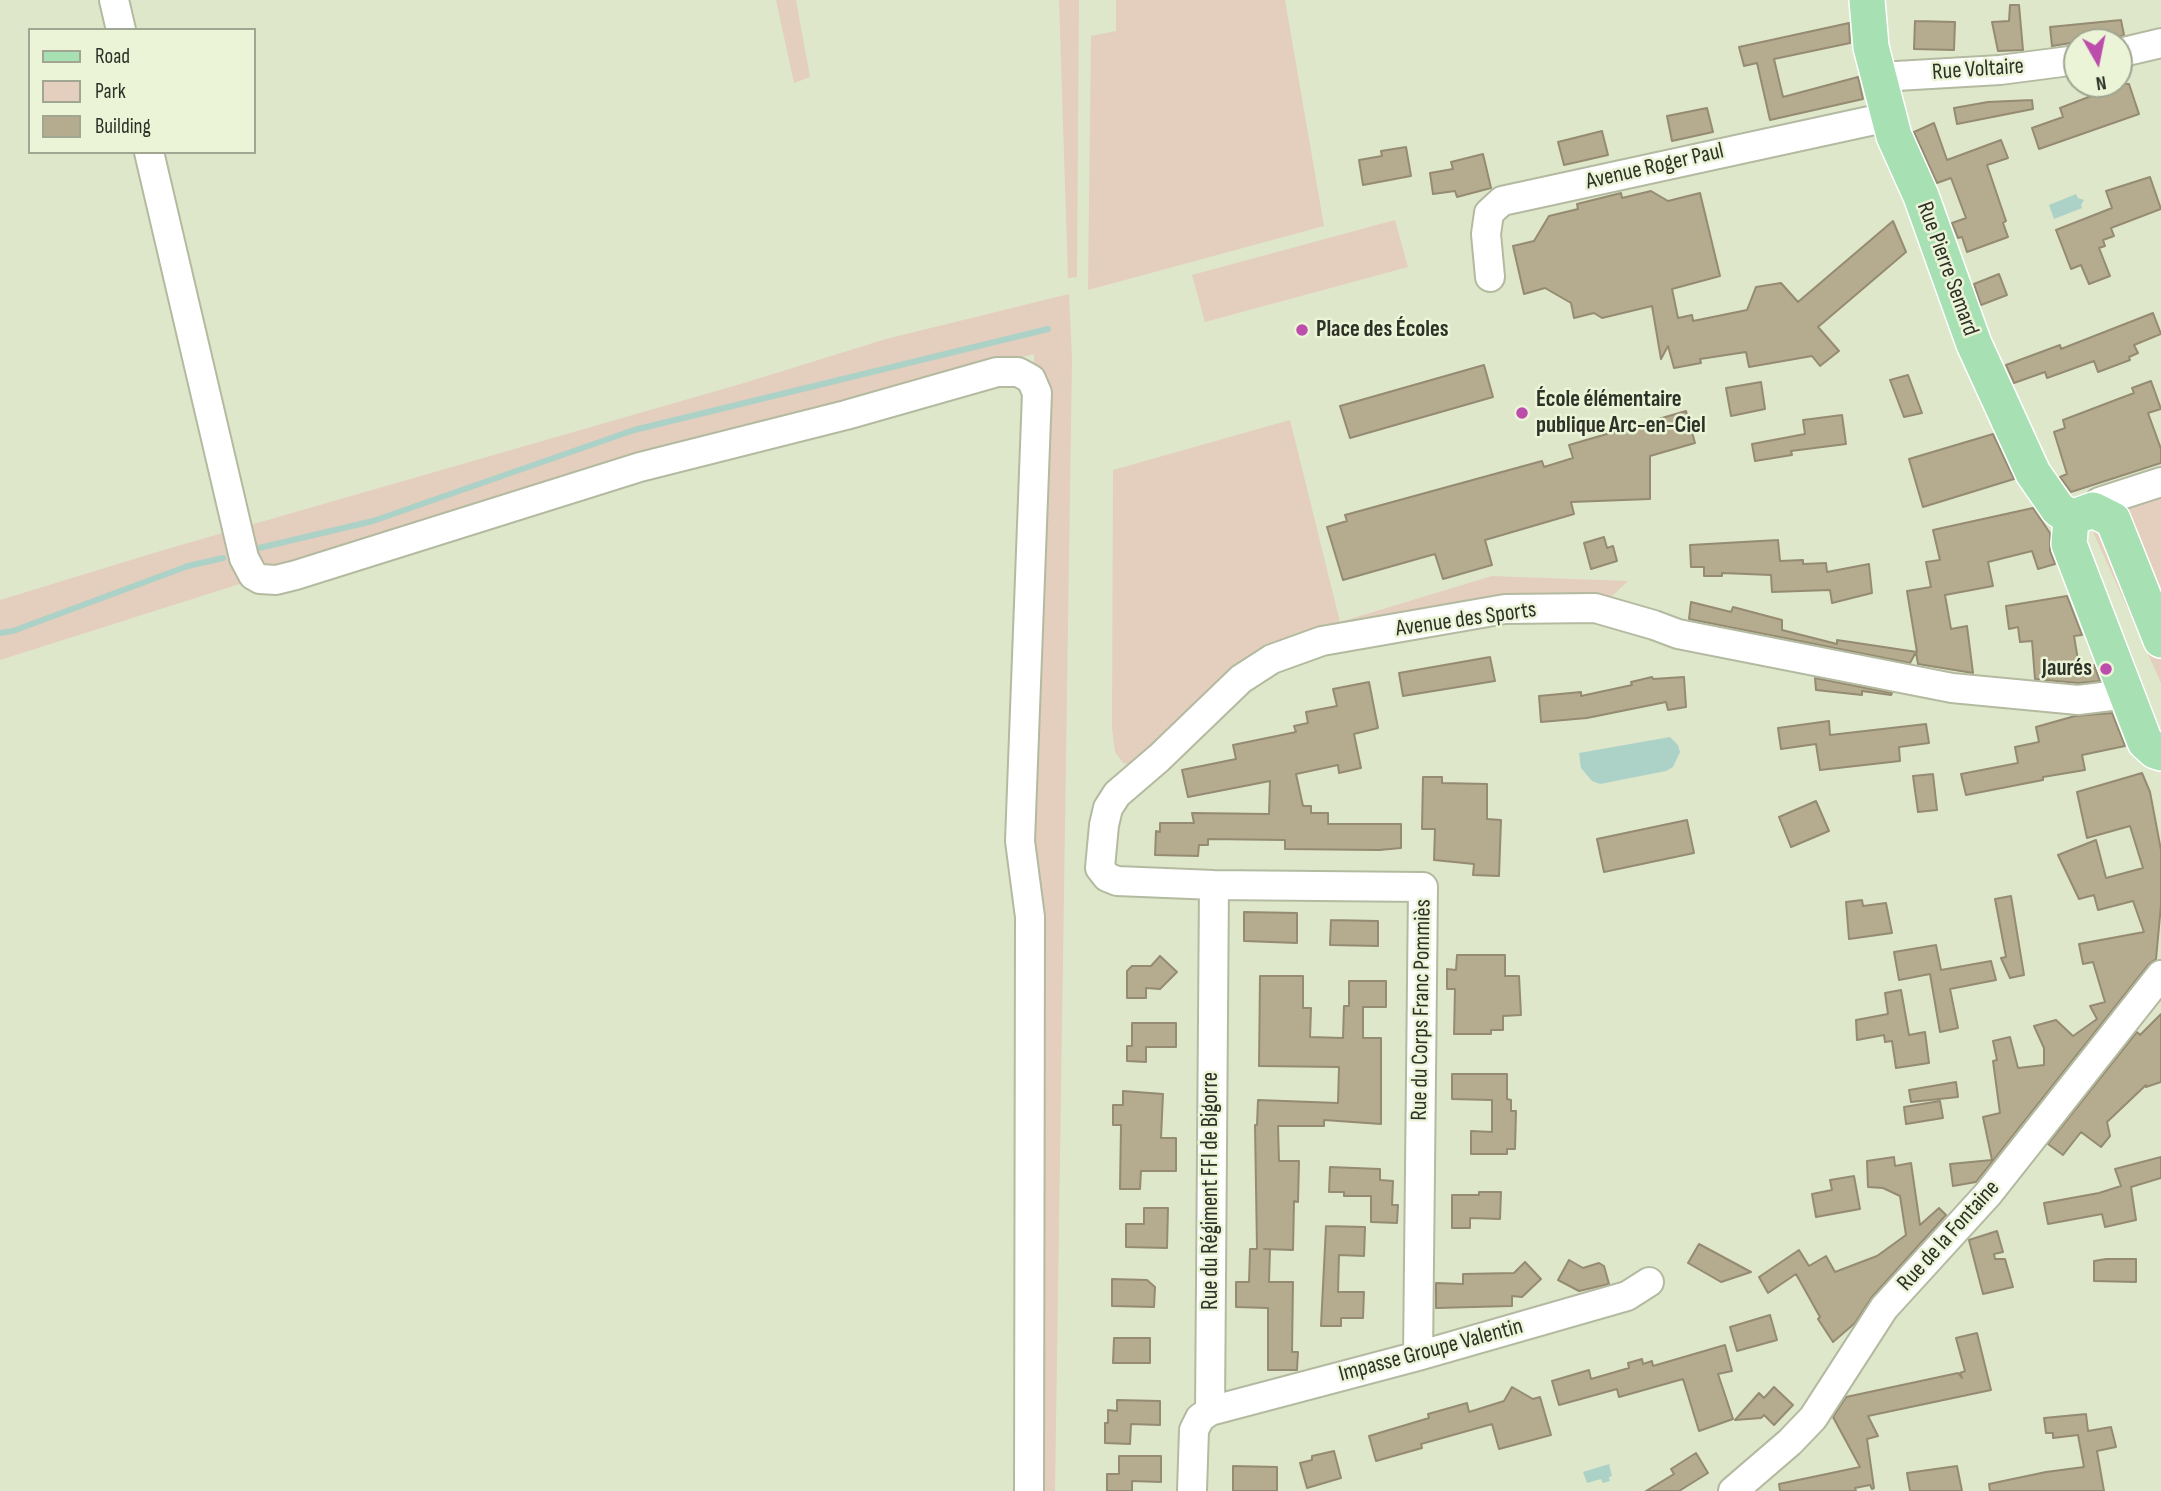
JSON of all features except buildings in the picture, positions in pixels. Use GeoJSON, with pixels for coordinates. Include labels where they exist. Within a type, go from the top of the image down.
{"type":"FeatureCollection","features":[{"type":"Feature","properties":{"kind":"main road","name":"Rue Pierre Semard"},"geometry":{"type":"LineString","coordinates":[[1867,0],[1871,47],[1888,117],[1921,196],[1973,344],[2033,472],[2058,509],[2113,520],[2161,640]]}},
{"type":"Feature","properties":{"kind":"main road"},"geometry":{"type":"LineString","coordinates":[[2082,514],[2069,544],[2145,742],[2161,753]]}},
{"type":"Feature","properties":{"kind":"street"},"geometry":{"type":"LineString","coordinates":[[114,0],[121,28]]}},
{"type":"Feature","properties":{"kind":"street"},"geometry":{"type":"LineString","coordinates":[[2133,49],[2161,43]]}},
{"type":"Feature","properties":{"kind":"street","name":"Rue Voltaire"},"geometry":{"type":"LineString","coordinates":[[1879,78],[2000,70],[2063,62]]}},
{"type":"Feature","properties":{"kind":"street","name":"Avenue Roger Paul"},"geometry":{"type":"LineString","coordinates":[[1490,276],[1486,233],[1489,213],[1502,201],[1888,117]]}},
{"type":"Feature","properties":{"kind":"street"},"geometry":{"type":"LineString","coordinates":[[149,154],[244,558],[253,575],[260,579],[276,580],[296,575],[640,467],[846,415],[998,372],[1018,372],[1031,379],[1037,393],[1020,841],[1030,917],[1029,1491]]}},
{"type":"Feature","properties":{"kind":"street"},"geometry":{"type":"LineString","coordinates":[[2082,514],[2099,502],[2161,482]]}},
{"type":"Feature","properties":{"kind":"street","name":"Avenue des Sports"},"geometry":{"type":"LineString","coordinates":[[1117,881],[1107,877],[1100,869],[1104,825],[1108,808],[1117,794],[1159,758],[1241,679],[1272,659],[1322,641],[1506,609],[1595,608],[1678,635],[1951,688],[2078,700],[2127,694]]}},
{"type":"Feature","properties":{"kind":"street","name":"Rue du Corps Franc Pommiès"},"geometry":{"type":"LineString","coordinates":[[1117,881],[1423,887],[1418,1356]]}},
{"type":"Feature","properties":{"kind":"street","name":"Rue du Régiment FFI de Bigorre"},"geometry":{"type":"LineString","coordinates":[[1192,1491],[1194,1430],[1200,1419],[1210,1410],[1214,885]]}},
{"type":"Feature","properties":{"kind":"street","name":"Rue de la Fontaine"},"geometry":{"type":"LineString","coordinates":[[1733,1491],[1790,1442],[1813,1418],[1884,1308],[1987,1194],[2161,975]]}},
{"type":"Feature","properties":{"kind":"street","name":"Impasse Groupe Valentin"},"geometry":{"type":"LineString","coordinates":[[1210,1410],[1418,1356],[1627,1296],[1649,1282]]}},
{"type":"Feature","properties":{"kind":"green space"},"geometry":{"type":"Polygon","coordinates":[[[776,0],[796,0],[810,77],[794,83],[776,0]]]}},
{"type":"Feature","properties":{"kind":"green space"},"geometry":{"type":"Polygon","coordinates":[[[1059,0],[1079,0],[1077,277],[1068,278],[1059,0]]]}},
{"type":"Feature","properties":{"kind":"green space"},"geometry":{"type":"Polygon","coordinates":[[[1116,0],[1285,0],[1324,226],[1088,290],[1091,36],[1116,31],[1116,0]]]}},
{"type":"Feature","properties":{"kind":"green space"},"geometry":{"type":"Polygon","coordinates":[[[1395,220],[1408,267],[1205,322],[1192,275],[1395,220]]]}},
{"type":"Feature","properties":{"kind":"green space"},"geometry":{"type":"Polygon","coordinates":[[[1069,294],[1072,359],[1055,1491],[1023,1491],[1034,354],[780,420],[350,549],[0,660],[0,600],[886,339],[1069,294]]]}},
{"type":"Feature","properties":{"kind":"green space"},"geometry":{"type":"Polygon","coordinates":[[[1290,420],[1340,622],[1492,576],[1628,581],[1610,598],[1324,633],[1131,765],[1123,763],[1115,752],[1112,729],[1113,470],[1290,420]]]}},
{"type":"Feature","properties":{"kind":"green space"},"geometry":{"type":"Polygon","coordinates":[[[2161,492],[2161,683],[2089,523],[2161,492]]]}},
{"type":"Feature","properties":{"kind":"water"},"geometry":{"type":"Polygon","coordinates":[[[2076,194],[2084,200],[2082,208],[2054,219],[2049,205],[2076,194]]]}},
{"type":"Feature","properties":{"kind":"water"},"geometry":{"type":"Polygon","coordinates":[[[1670,737],[1678,745],[1680,752],[1673,767],[1666,771],[1600,784],[1592,781],[1581,768],[1579,753],[1670,737]]]}},
{"type":"Feature","properties":{"kind":"water"},"geometry":{"type":"Polygon","coordinates":[[[1609,1464],[1612,1476],[1609,1477],[1610,1481],[1603,1483],[1601,1479],[1587,1483],[1583,1472],[1609,1464]]]}},
{"type":"Feature","properties":{"kind":"waterway"},"geometry":{"type":"LineString","coordinates":[[259,548],[373,521],[634,430],[1048,329]]}},
{"type":"Feature","properties":{"kind":"waterway"},"geometry":{"type":"LineString","coordinates":[[0,633],[13,631],[188,566],[223,558]]}},
{"type":"Feature","properties":{"kind":"place","name":"Place des Écoles"},"geometry":{"type":"Point","coordinates":[1302,330]}},
{"type":"Feature","properties":{"kind":"place","name":"École élémentaire publique Arc-en-Ciel"},"geometry":{"type":"Point","coordinates":[1522,413]}},
{"type":"Feature","properties":{"kind":"place","name":"Jaurés"},"geometry":{"type":"Point","coordinates":[2106,669]}}]}
